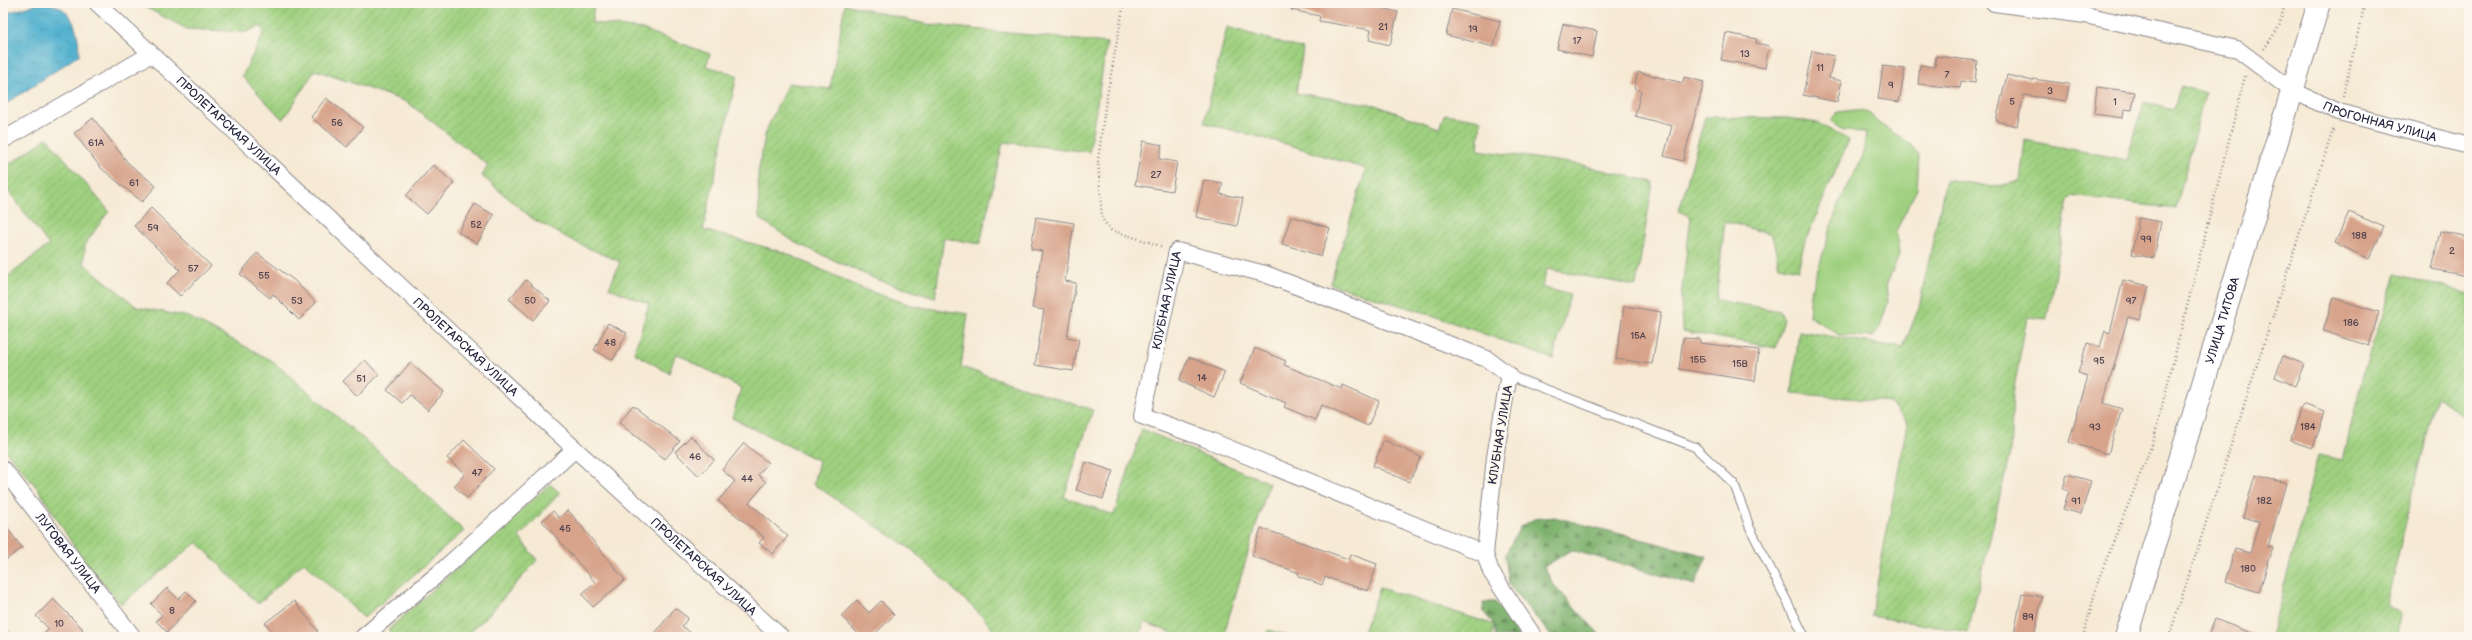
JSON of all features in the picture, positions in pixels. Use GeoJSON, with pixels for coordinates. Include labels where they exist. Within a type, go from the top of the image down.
{"type":"FeatureCollection","features":[{"type":"Feature","properties":{"kind":"main road","name":"УЛИЦА ТИТОВА"},"geometry":{"type":"LineString","coordinates":[[2126,637],[2320,3]]}},
{"type":"Feature","properties":{"kind":"street","name":"ПРОЛЕТАРСКАЯ УЛИЦА"},"geometry":{"type":"LineString","coordinates":[[97,3],[575,449],[781,637]]}},
{"type":"Feature","properties":{"kind":"street","name":"ПРОГОННАЯ УЛИЦА"},"geometry":{"type":"LineString","coordinates":[[1994,3],[2085,15],[2237,49],[2293,91],[2339,112],[2469,146]]}},
{"type":"Feature","properties":{"kind":"street"},"geometry":{"type":"LineString","coordinates":[[3,140],[151,54]]}},
{"type":"Feature","properties":{"kind":"street","name":"КЛУБНАЯ УЛИЦА"},"geometry":{"type":"LineString","coordinates":[[1177,251],[1265,274],[1487,359],[1509,374],[1495,457],[1485,554],[1204,438],[1142,416],[1177,251]]}},
{"type":"Feature","properties":{"kind":"street"},"geometry":{"type":"LineString","coordinates":[[363,637],[445,568],[575,449]]}},
{"type":"Feature","properties":{"kind":"street","name":"ЛУГОВАЯ УЛИЦА"},"geometry":{"type":"LineString","coordinates":[[4,470],[133,637]]}},
{"type":"Feature","properties":{"kind":"street"},"geometry":{"type":"LineString","coordinates":[[1485,554],[1491,572],[1534,637]]}},
{"type":"Feature","properties":{"kind":"lane"},"geometry":{"type":"LineString","coordinates":[[1509,374],[1695,447],[1734,484],[1750,528],[1805,637]]}},
{"type":"Feature","properties":{"kind":"path"},"geometry":{"type":"LineString","coordinates":[[1124,3],[1105,107],[1098,160],[1102,220],[1112,230],[1177,251]]}},
{"type":"Feature","properties":{"kind":"path"},"geometry":{"type":"LineString","coordinates":[[2083,637],[2099,578],[2153,442],[2243,80],[2279,27],[2285,3]]}},
{"type":"Feature","properties":{"kind":"path"},"geometry":{"type":"LineString","coordinates":[[2169,637],[2339,112],[2365,3]]}},
{"type":"Feature","properties":{"kind":"green space"},"geometry":{"type":"Polygon","coordinates":[[[137,3],[594,3],[592,23],[642,29],[710,54],[706,66],[737,75],[703,230],[783,252],[866,290],[914,306],[968,314],[961,367],[1093,410],[1064,497],[1114,515],[1142,429],[1269,483],[1223,637],[1183,637],[1144,622],[1139,637],[998,637],[984,618],[911,549],[813,484],[819,461],[732,418],[741,388],[676,353],[669,373],[634,353],[649,304],[609,288],[620,262],[577,243],[533,219],[482,176],[488,165],[407,102],[315,70],[283,120],[242,76],[264,33],[261,26],[246,32],[187,29],[137,3]]]}},
{"type":"Feature","properties":{"kind":"green space"},"geometry":{"type":"Polygon","coordinates":[[[845,4],[925,24],[1107,43],[1089,152],[1003,142],[980,244],[944,238],[935,298],[878,280],[796,243],[759,218],[758,173],[766,131],[788,83],[830,89],[845,4]]]}},
{"type":"Feature","properties":{"kind":"green space"},"geometry":{"type":"Polygon","coordinates":[[[1227,27],[1303,49],[1296,93],[1375,105],[1439,128],[1445,114],[1481,120],[1478,150],[1577,164],[1653,182],[1636,286],[1547,269],[1542,287],[1570,295],[1553,359],[1426,313],[1330,284],[1366,169],[1283,143],[1204,123],[1227,27]]]}},
{"type":"Feature","properties":{"kind":"green space"},"geometry":{"type":"Polygon","coordinates":[[[2181,86],[2205,93],[2176,209],[2071,196],[2068,200],[2047,319],[2027,317],[2013,394],[2010,453],[1968,632],[1871,616],[1907,424],[1890,402],[1792,393],[1799,331],[1903,348],[1919,307],[1946,179],[1994,187],[2020,181],[2025,140],[2127,160],[2144,102],[2173,110],[2181,86]]]}},
{"type":"Feature","properties":{"kind":"green space"},"geometry":{"type":"Polygon","coordinates":[[[1855,110],[1869,113],[1877,122],[1909,143],[1919,155],[1917,189],[1896,231],[1899,255],[1886,286],[1888,302],[1880,327],[1872,337],[1839,335],[1809,316],[1811,291],[1838,206],[1863,156],[1866,132],[1843,131],[1830,120],[1838,112],[1855,110]]]}},
{"type":"Feature","properties":{"kind":"green space"},"geometry":{"type":"Polygon","coordinates":[[[1705,117],[1788,118],[1817,123],[1849,140],[1804,244],[1798,270],[1779,266],[1772,235],[1725,221],[1716,300],[1780,311],[1784,319],[1776,348],[1682,331],[1681,296],[1691,217],[1679,211],[1705,117]]]}},
{"type":"Feature","properties":{"kind":"green space"},"geometry":{"type":"Polygon","coordinates":[[[47,138],[109,211],[85,244],[84,264],[137,307],[189,317],[271,360],[402,472],[464,531],[364,618],[304,562],[258,604],[197,542],[121,604],[78,553],[39,490],[3,448],[3,280],[49,245],[3,184],[3,169],[47,138]]]}},
{"type":"Feature","properties":{"kind":"green space"},"geometry":{"type":"Polygon","coordinates":[[[2396,274],[2469,294],[2469,419],[2436,397],[2386,605],[2400,614],[2397,637],[2271,637],[2318,455],[2343,460],[2364,370],[2396,274]]]}},
{"type":"Feature","properties":{"kind":"green space"},"geometry":{"type":"Polygon","coordinates":[[[550,484],[560,493],[519,537],[537,560],[491,612],[466,637],[397,637],[388,630],[550,484]]]}},
{"type":"Feature","properties":{"kind":"green space"},"geometry":{"type":"Polygon","coordinates":[[[1554,517],[1707,556],[1695,585],[1571,550],[1544,567],[1553,584],[1602,637],[1552,637],[1509,585],[1505,555],[1520,527],[1534,519],[1554,517]]]}},
{"type":"Feature","properties":{"kind":"green space"},"geometry":{"type":"Polygon","coordinates":[[[1380,588],[1495,625],[1491,637],[1361,637],[1380,588]]]}},
{"type":"Feature","properties":{"kind":"green space"},"geometry":{"type":"Polygon","coordinates":[[[1483,602],[1495,602],[1522,637],[1495,637],[1495,625],[1484,613],[1483,602]]]}},
{"type":"Feature","properties":{"kind":"green space"},"geometry":{"type":"Polygon","coordinates":[[[3,627],[15,637],[3,637],[3,627]]]}},
{"type":"Feature","properties":{"kind":"green space"},"geometry":{"type":"Polygon","coordinates":[[[1268,630],[1292,637],[1266,637],[1268,630]]]}},
{"type":"Feature","properties":{"kind":"water"},"geometry":{"type":"Polygon","coordinates":[[[41,3],[52,4],[60,7],[72,19],[79,45],[79,55],[3,106],[3,14],[41,3]]]}},
{"type":"Feature","properties":{"kind":"building"},"geometry":{"type":"Polygon","coordinates":[[[1291,3],[1361,3],[1398,12],[1390,45],[1369,40],[1371,30],[1319,21],[1320,16],[1291,10],[1291,3]]]}},
{"type":"Feature","properties":{"kind":"building"},"geometry":{"type":"Polygon","coordinates":[[[1452,9],[1500,21],[1494,47],[1446,35],[1452,9]]]}},
{"type":"Feature","properties":{"kind":"building"},"geometry":{"type":"Polygon","coordinates":[[[1563,24],[1597,31],[1592,57],[1557,49],[1563,24]]]}},
{"type":"Feature","properties":{"kind":"building"},"geometry":{"type":"Polygon","coordinates":[[[1726,33],[1757,39],[1756,43],[1769,46],[1765,68],[1721,60],[1726,33]]]}},
{"type":"Feature","properties":{"kind":"building"},"geometry":{"type":"Polygon","coordinates":[[[1812,51],[1834,56],[1829,78],[1842,81],[1837,102],[1803,95],[1812,51]]]}},
{"type":"Feature","properties":{"kind":"building"},"geometry":{"type":"Polygon","coordinates":[[[1936,56],[1977,61],[1975,83],[1961,81],[1960,88],[1918,84],[1920,65],[1935,67],[1936,56]]]}},
{"type":"Feature","properties":{"kind":"building"},"geometry":{"type":"Polygon","coordinates":[[[1883,66],[1905,69],[1899,102],[1878,99],[1883,66]]]}},
{"type":"Feature","properties":{"kind":"building"},"geometry":{"type":"Polygon","coordinates":[[[1638,72],[1683,83],[1684,77],[1704,82],[1683,161],[1664,156],[1672,126],[1635,116],[1641,91],[1634,88],[1638,72]]]}},
{"type":"Feature","properties":{"kind":"building"},"geometry":{"type":"Polygon","coordinates":[[[2007,75],[2033,81],[2033,79],[2069,84],[2066,101],[2024,95],[2017,126],[1996,121],[2007,75]]]}},
{"type":"Feature","properties":{"kind":"building"},"geometry":{"type":"Polygon","coordinates":[[[2097,87],[2135,92],[2132,110],[2124,109],[2123,118],[2094,114],[2097,87]]]}},
{"type":"Feature","properties":{"kind":"building"},"geometry":{"type":"Polygon","coordinates":[[[326,98],[363,127],[347,147],[311,117],[326,98]]]}},
{"type":"Feature","properties":{"kind":"building"},"geometry":{"type":"Polygon","coordinates":[[[93,118],[128,163],[156,186],[142,202],[101,168],[74,133],[93,118]]]}},
{"type":"Feature","properties":{"kind":"building"},"geometry":{"type":"Polygon","coordinates":[[[1143,141],[1162,145],[1159,159],[1177,162],[1172,191],[1135,185],[1143,141]]]}},
{"type":"Feature","properties":{"kind":"building"},"geometry":{"type":"Polygon","coordinates":[[[433,165],[454,183],[427,214],[406,196],[433,165]]]}},
{"type":"Feature","properties":{"kind":"building"},"geometry":{"type":"Polygon","coordinates":[[[1204,180],[1223,183],[1220,194],[1243,198],[1237,226],[1196,217],[1204,180]]]}},
{"type":"Feature","properties":{"kind":"building"},"geometry":{"type":"Polygon","coordinates":[[[475,204],[494,215],[477,244],[458,232],[475,204]]]}},
{"type":"Feature","properties":{"kind":"building"},"geometry":{"type":"Polygon","coordinates":[[[151,208],[211,266],[180,296],[167,283],[180,270],[134,226],[151,208]]]}},
{"type":"Feature","properties":{"kind":"building"},"geometry":{"type":"Polygon","coordinates":[[[2349,212],[2384,227],[2369,259],[2335,243],[2349,212]]]}},
{"type":"Feature","properties":{"kind":"building"},"geometry":{"type":"Polygon","coordinates":[[[1291,216],[1330,228],[1321,256],[1282,244],[1291,216]]]}},
{"type":"Feature","properties":{"kind":"building"},"geometry":{"type":"Polygon","coordinates":[[[1036,217],[1074,223],[1065,281],[1076,283],[1067,337],[1079,339],[1073,371],[1035,365],[1044,310],[1032,308],[1042,251],[1031,249],[1036,217]]]}},
{"type":"Feature","properties":{"kind":"building"},"geometry":{"type":"Polygon","coordinates":[[[2139,218],[2161,222],[2154,258],[2132,254],[2139,218]]]}},
{"type":"Feature","properties":{"kind":"building"},"geometry":{"type":"Polygon","coordinates":[[[2440,231],[2469,237],[2469,264],[2466,276],[2432,269],[2440,231]]]}},
{"type":"Feature","properties":{"kind":"building"},"geometry":{"type":"Polygon","coordinates":[[[257,253],[295,281],[316,303],[299,320],[273,294],[270,298],[240,274],[257,253]]]}},
{"type":"Feature","properties":{"kind":"building"},"geometry":{"type":"Polygon","coordinates":[[[526,280],[550,301],[533,320],[509,299],[526,280]]]}},
{"type":"Feature","properties":{"kind":"building"},"geometry":{"type":"Polygon","coordinates":[[[2123,280],[2149,286],[2140,320],[2128,317],[2103,403],[2122,409],[2108,454],[2069,442],[2088,376],[2078,373],[2087,343],[2100,347],[2105,331],[2110,333],[2123,280]]]}},
{"type":"Feature","properties":{"kind":"building"},"geometry":{"type":"Polygon","coordinates":[[[2334,298],[2379,312],[2369,346],[2323,331],[2334,298]]]}},
{"type":"Feature","properties":{"kind":"building"},"geometry":{"type":"Polygon","coordinates":[[[1624,306],[1661,312],[1652,364],[1616,359],[1624,306]]]}},
{"type":"Feature","properties":{"kind":"building"},"geometry":{"type":"Polygon","coordinates":[[[608,323],[627,333],[613,360],[594,350],[608,323]]]}},
{"type":"Feature","properties":{"kind":"building"},"geometry":{"type":"Polygon","coordinates":[[[1683,338],[1700,339],[1700,343],[1759,350],[1755,381],[1679,369],[1683,338]]]}},
{"type":"Feature","properties":{"kind":"building"},"geometry":{"type":"Polygon","coordinates":[[[1255,348],[1286,361],[1284,365],[1342,389],[1343,385],[1379,401],[1368,426],[1321,405],[1315,420],[1284,407],[1286,403],[1240,383],[1255,348]]]}},
{"type":"Feature","properties":{"kind":"building"},"geometry":{"type":"Polygon","coordinates":[[[2283,356],[2304,364],[2295,386],[2275,377],[2283,356]]]}},
{"type":"Feature","properties":{"kind":"building"},"geometry":{"type":"Polygon","coordinates":[[[1189,357],[1225,372],[1214,397],[1179,381],[1189,357]]]}},
{"type":"Feature","properties":{"kind":"building"},"geometry":{"type":"Polygon","coordinates":[[[365,360],[379,375],[357,396],[343,381],[365,360]]]}},
{"type":"Feature","properties":{"kind":"building"},"geometry":{"type":"Polygon","coordinates":[[[410,363],[444,392],[428,410],[410,395],[402,403],[387,390],[410,363]]]}},
{"type":"Feature","properties":{"kind":"building"},"geometry":{"type":"Polygon","coordinates":[[[2303,404],[2325,412],[2313,448],[2290,441],[2303,404]]]}},
{"type":"Feature","properties":{"kind":"building"},"geometry":{"type":"Polygon","coordinates":[[[633,405],[680,441],[665,459],[619,423],[633,405]]]}},
{"type":"Feature","properties":{"kind":"building"},"geometry":{"type":"Polygon","coordinates":[[[691,436],[714,460],[699,476],[675,452],[691,436]]]}},
{"type":"Feature","properties":{"kind":"building"},"geometry":{"type":"Polygon","coordinates":[[[464,440],[494,469],[467,498],[454,486],[465,474],[447,458],[464,440]]]}},
{"type":"Feature","properties":{"kind":"building"},"geometry":{"type":"Polygon","coordinates":[[[1384,440],[1421,457],[1409,482],[1373,466],[1384,440]]]}},
{"type":"Feature","properties":{"kind":"building"},"geometry":{"type":"Polygon","coordinates":[[[744,443],[768,463],[758,475],[766,482],[749,503],[788,536],[773,554],[759,543],[764,537],[718,501],[735,481],[722,470],[744,443]]]}},
{"type":"Feature","properties":{"kind":"building"},"geometry":{"type":"Polygon","coordinates":[[[1086,462],[1113,471],[1103,499],[1076,490],[1086,462]]]}},
{"type":"Feature","properties":{"kind":"building"},"geometry":{"type":"Polygon","coordinates":[[[2067,474],[2091,481],[2081,514],[2063,509],[2069,491],[2063,489],[2067,474]]]}},
{"type":"Feature","properties":{"kind":"building"},"geometry":{"type":"Polygon","coordinates":[[[2255,475],[2286,483],[2268,547],[2273,548],[2259,592],[2225,582],[2235,549],[2250,553],[2259,522],[2243,517],[2255,475]]]}},
{"type":"Feature","properties":{"kind":"building"},"geometry":{"type":"Polygon","coordinates":[[[568,510],[625,580],[593,607],[582,594],[595,582],[542,521],[553,511],[559,518],[568,510]]]}},
{"type":"Feature","properties":{"kind":"building"},"geometry":{"type":"Polygon","coordinates":[[[3,522],[22,548],[3,562],[3,522]]]}},
{"type":"Feature","properties":{"kind":"building"},"geometry":{"type":"Polygon","coordinates":[[[1261,528],[1348,559],[1350,554],[1377,564],[1368,591],[1325,577],[1322,585],[1298,576],[1299,573],[1252,556],[1261,528]]]}},
{"type":"Feature","properties":{"kind":"building"},"geometry":{"type":"Polygon","coordinates":[[[167,588],[178,599],[186,591],[196,601],[167,632],[156,621],[162,615],[151,604],[167,588]]]}},
{"type":"Feature","properties":{"kind":"building"},"geometry":{"type":"Polygon","coordinates":[[[2022,593],[2042,597],[2034,637],[2014,634],[2022,593]]]}},
{"type":"Feature","properties":{"kind":"building"},"geometry":{"type":"Polygon","coordinates":[[[53,599],[83,629],[75,637],[41,637],[49,629],[36,616],[53,599]]]}},
{"type":"Feature","properties":{"kind":"building"},"geometry":{"type":"Polygon","coordinates":[[[857,600],[869,613],[881,601],[894,615],[872,637],[861,637],[841,616],[857,600]]]}},
{"type":"Feature","properties":{"kind":"building"},"geometry":{"type":"Polygon","coordinates":[[[294,601],[318,631],[310,637],[276,637],[265,623],[294,601]]]}},
{"type":"Feature","properties":{"kind":"building"},"geometry":{"type":"Polygon","coordinates":[[[675,608],[688,618],[682,626],[696,637],[652,637],[675,608]]]}},
{"type":"Feature","properties":{"kind":"building"},"geometry":{"type":"Polygon","coordinates":[[[2215,619],[2259,636],[2259,637],[2208,637],[2215,619]]]}}]}
